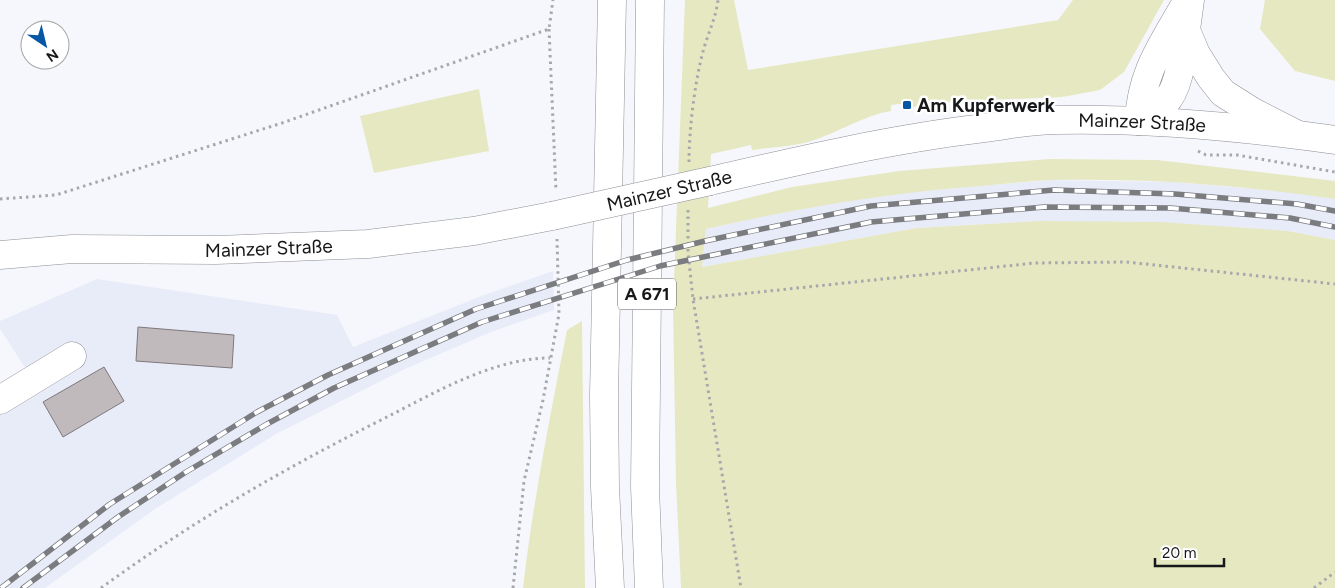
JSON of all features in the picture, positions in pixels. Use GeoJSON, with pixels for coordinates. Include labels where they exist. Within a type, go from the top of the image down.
{"type":"FeatureCollection","features":[{"type":"Feature","properties":{"kind":"main road","name":"A 671"},"geometry":{"type":"LineString","coordinates":[[610,588],[605,487],[604,396],[612,0]]}},
{"type":"Feature","properties":{"kind":"main road","name":"A 671"},"geometry":{"type":"LineString","coordinates":[[649,588],[645,487],[650,0]]}},
{"type":"Feature","properties":{"kind":"main road"},"geometry":{"type":"LineString","coordinates":[[1139,121],[1156,110],[1169,98],[1178,74],[1189,0]]}},
{"type":"Feature","properties":{"kind":"main road"},"geometry":{"type":"LineString","coordinates":[[1139,121],[1142,87],[1149,69],[1189,0]]}},
{"type":"Feature","properties":{"kind":"main road"},"geometry":{"type":"LineString","coordinates":[[1186,30],[1196,54],[1223,93],[1253,112],[1297,134]]}},
{"type":"Feature","properties":{"kind":"main road","name":"Mainzer Straße"},"geometry":{"type":"LineString","coordinates":[[0,255],[72,250],[216,250],[368,244],[474,231],[552,216],[699,174],[932,134],[1054,120],[1139,121],[1297,134],[1335,140]]}},
{"type":"Feature","properties":{"kind":"main road"},"geometry":{"type":"LineString","coordinates":[[0,400],[72,356]]}},
{"type":"Feature","properties":{"kind":"path"},"geometry":{"type":"LineString","coordinates":[[0,199],[56,195],[282,123],[549,29],[553,0]]}},
{"type":"Feature","properties":{"kind":"path"},"geometry":{"type":"LineString","coordinates":[[699,174],[698,81],[704,47],[716,17],[718,0]]}},
{"type":"Feature","properties":{"kind":"path"},"geometry":{"type":"LineString","coordinates":[[1206,155],[1237,155],[1335,172]]}},
{"type":"Feature","properties":{"kind":"path"},"geometry":{"type":"LineString","coordinates":[[688,205],[688,252],[693,299],[742,588]]}},
{"type":"Feature","properties":{"kind":"path"},"geometry":{"type":"LineString","coordinates":[[693,299],[1035,263],[1126,262],[1335,284]]}},
{"type":"Feature","properties":{"kind":"path"},"geometry":{"type":"LineString","coordinates":[[101,588],[164,542],[236,497],[325,448],[477,374],[529,358],[550,358],[543,400],[524,481],[513,588]]}},
{"type":"Feature","properties":{"kind":"path"},"geometry":{"type":"LineString","coordinates":[[1314,588],[1335,572]]}},
{"type":"Feature","properties":{"kind":"shaded area"},"geometry":{"type":"Polygon","coordinates":[[[1052,180],[1172,182],[1293,192],[1335,199],[1335,240],[1288,231],[1038,221],[916,228],[702,267],[706,229],[792,209],[906,192],[1052,180]]]}},
{"type":"Feature","properties":{"kind":"shaded area"},"geometry":{"type":"Polygon","coordinates":[[[553,271],[554,310],[491,332],[407,368],[276,434],[155,509],[45,588],[0,588],[0,409],[37,386],[0,329],[0,321],[97,279],[337,315],[353,347],[484,295],[553,271]]]}},
{"type":"Feature","properties":{"kind":"green space"},"geometry":{"type":"Polygon","coordinates":[[[685,0],[734,0],[748,70],[1058,20],[1073,0],[1164,0],[1124,72],[1100,90],[1062,97],[942,102],[909,108],[907,103],[891,105],[891,111],[871,116],[821,138],[804,143],[752,150],[751,145],[711,154],[708,208],[792,187],[899,171],[1049,159],[1157,160],[1335,181],[1335,199],[1230,186],[1124,180],[1053,180],[946,189],[843,202],[774,214],[706,229],[702,267],[916,228],[1038,221],[1161,222],[1288,231],[1335,240],[1335,588],[681,588],[676,483],[673,306],[685,0]]]}},
{"type":"Feature","properties":{"kind":"green space"},"geometry":{"type":"Polygon","coordinates":[[[1265,0],[1335,0],[1335,81],[1295,71],[1260,29],[1265,0]]]}},
{"type":"Feature","properties":{"kind":"green space"},"geometry":{"type":"Polygon","coordinates":[[[479,89],[489,151],[374,173],[360,116],[479,89]]]}},
{"type":"Feature","properties":{"kind":"green space"},"geometry":{"type":"Polygon","coordinates":[[[582,321],[585,588],[523,588],[548,426],[567,330],[582,321]]]}},
{"type":"Feature","properties":{"kind":"building"},"geometry":{"type":"Polygon","coordinates":[[[138,327],[234,335],[232,368],[136,361],[138,327]]]}},
{"type":"Feature","properties":{"kind":"building"},"geometry":{"type":"Polygon","coordinates":[[[104,367],[124,401],[63,437],[43,402],[104,367]]]}},
{"type":"Feature","properties":{"kind":"railway"},"geometry":{"type":"LineString","coordinates":[[1,588],[110,504],[257,412],[328,375],[476,309],[627,260],[705,241],[871,206],[1054,190],[1175,194],[1297,204],[1335,211]]}},
{"type":"Feature","properties":{"kind":"railway"},"geometry":{"type":"LineString","coordinates":[[23,588],[118,517],[186,472],[267,424],[334,388],[482,322],[660,266],[871,222],[1044,207],[1170,208],[1290,218],[1335,227]]}},
{"type":"Feature","properties":{"kind":"place","name":"Am Kupferwerk"},"geometry":{"type":"Point","coordinates":[907,105]}}]}
